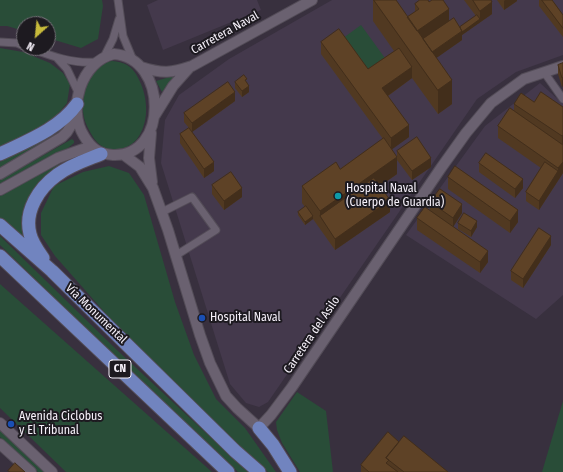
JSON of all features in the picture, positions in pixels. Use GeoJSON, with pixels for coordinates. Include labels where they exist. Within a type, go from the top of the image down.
{"type":"FeatureCollection","features":[{"type":"Feature","properties":{"kind":"highway"},"geometry":{"type":"LineString","coordinates":[[0,154],[30,140],[61,121],[72,111],[78,99]]}},
{"type":"Feature","properties":{"kind":"highway"},"geometry":{"type":"LineString","coordinates":[[52,271],[36,248],[30,233],[31,211],[35,199],[44,186],[57,174],[99,152]]}},
{"type":"Feature","properties":{"kind":"highway","name":"Vía Monumental"},"geometry":{"type":"LineString","coordinates":[[0,225],[52,271],[235,451],[259,472]]}},
{"type":"Feature","properties":{"kind":"highway","name":"Vía Monumental"},"geometry":{"type":"LineString","coordinates":[[0,256],[228,472]]}},
{"type":"Feature","properties":{"kind":"highway"},"geometry":{"type":"LineString","coordinates":[[0,263],[12,268]]}},
{"type":"Feature","properties":{"kind":"highway"},"geometry":{"type":"LineString","coordinates":[[259,428],[273,445],[290,472]]}},
{"type":"Feature","properties":{"kind":"main road","name":"Carretera Naval"},"geometry":{"type":"LineString","coordinates":[[141,67],[168,73],[192,66],[312,0]]}},
{"type":"Feature","properties":{"kind":"main road"},"geometry":{"type":"LineString","coordinates":[[0,174],[62,137],[67,132],[76,117],[78,99],[86,75],[90,68],[100,60],[114,54],[120,54],[132,60],[141,67],[151,82],[153,90],[149,158],[153,188]]}},
{"type":"Feature","properties":{"kind":"main road","name":"Carretera Naval"},"geometry":{"type":"LineString","coordinates":[[152,122],[173,86],[192,66]]}},
{"type":"Feature","properties":{"kind":"main road","name":"Carretera del Asilo"},"geometry":{"type":"LineString","coordinates":[[259,428],[292,387],[466,133],[491,103],[501,94],[524,79],[563,66]]}},
{"type":"Feature","properties":{"kind":"main road"},"geometry":{"type":"LineString","coordinates":[[76,117],[82,134],[89,145],[99,152]]}},
{"type":"Feature","properties":{"kind":"main road"},"geometry":{"type":"LineString","coordinates":[[0,190],[58,158],[83,150],[124,155],[134,151],[142,144],[148,135],[152,122]]}},
{"type":"Feature","properties":{"kind":"main road"},"geometry":{"type":"LineString","coordinates":[[124,155],[140,167],[153,188],[162,212],[200,335],[210,363],[226,396],[259,428]]}},
{"type":"Feature","properties":{"kind":"main road"},"geometry":{"type":"LineString","coordinates":[[0,424],[52,472]]}},
{"type":"Feature","properties":{"kind":"main road"},"geometry":{"type":"LineString","coordinates":[[0,444],[31,472]]}},
{"type":"Feature","properties":{"kind":"street"},"geometry":{"type":"LineString","coordinates":[[118,0],[123,36],[132,60]]}},
{"type":"Feature","properties":{"kind":"street"},"geometry":{"type":"LineString","coordinates":[[52,56],[79,62],[100,60],[113,39],[117,28],[120,11]]}},
{"type":"Feature","properties":{"kind":"street"},"geometry":{"type":"LineString","coordinates":[[0,42],[16,43]]}},
{"type":"Feature","properties":{"kind":"street"},"geometry":{"type":"LineString","coordinates":[[57,58],[66,69],[78,99]]}},
{"type":"Feature","properties":{"kind":"street"},"geometry":{"type":"LineString","coordinates":[[544,72],[563,99]]}},
{"type":"Feature","properties":{"kind":"street"},"geometry":{"type":"LineString","coordinates":[[162,212],[192,197],[216,230],[175,256]]}},
{"type":"Feature","properties":{"kind":"shaded area"},"geometry":{"type":"Polygon","coordinates":[[[158,0],[257,0],[261,10],[163,50],[147,5],[158,0]]]}},
{"type":"Feature","properties":{"kind":"shaded area"},"geometry":{"type":"Polygon","coordinates":[[[332,0],[563,0],[563,55],[516,72],[477,99],[268,402],[259,407],[246,403],[230,384],[161,163],[165,120],[179,95],[229,59],[332,0]]]}},
{"type":"Feature","properties":{"kind":"shaded area"},"geometry":{"type":"Polygon","coordinates":[[[540,83],[563,104],[563,295],[536,319],[406,235],[485,126],[540,83]]]}},
{"type":"Feature","properties":{"kind":"green space"},"geometry":{"type":"Polygon","coordinates":[[[0,0],[102,0],[103,6],[98,39],[81,48],[56,40],[56,16],[16,16],[16,29],[0,26],[0,0]]]}},
{"type":"Feature","properties":{"kind":"green space"},"geometry":{"type":"Polygon","coordinates":[[[361,25],[390,65],[368,81],[339,41],[361,25]]]}},
{"type":"Feature","properties":{"kind":"green space"},"geometry":{"type":"Polygon","coordinates":[[[0,48],[16,51],[16,56],[33,56],[50,63],[63,73],[70,84],[67,103],[57,115],[25,138],[0,150],[0,48]]]}},
{"type":"Feature","properties":{"kind":"green space"},"geometry":{"type":"Polygon","coordinates":[[[112,61],[127,65],[133,70],[141,84],[146,105],[144,126],[137,139],[129,146],[113,150],[103,147],[92,136],[84,118],[83,110],[84,93],[90,77],[102,64],[112,61]]]}},
{"type":"Feature","properties":{"kind":"green space"},"geometry":{"type":"Polygon","coordinates":[[[176,75],[162,92],[156,81],[176,75]]]}},
{"type":"Feature","properties":{"kind":"green space"},"geometry":{"type":"Polygon","coordinates":[[[61,125],[59,131],[52,138],[0,169],[0,162],[61,125]]]}},
{"type":"Feature","properties":{"kind":"green space"},"geometry":{"type":"Polygon","coordinates":[[[72,139],[74,143],[68,148],[0,186],[0,180],[72,139]]]}},
{"type":"Feature","properties":{"kind":"green space"},"geometry":{"type":"Polygon","coordinates":[[[62,161],[41,184],[28,240],[19,238],[0,218],[0,196],[62,161]]]}},
{"type":"Feature","properties":{"kind":"green space"},"geometry":{"type":"Polygon","coordinates":[[[109,166],[129,173],[144,195],[175,302],[194,355],[216,399],[245,428],[276,472],[268,472],[190,402],[114,323],[55,256],[41,235],[41,213],[54,186],[83,172],[109,166]]]}},
{"type":"Feature","properties":{"kind":"green space"},"geometry":{"type":"Polygon","coordinates":[[[0,236],[118,351],[248,472],[238,472],[117,358],[0,245],[0,236]]]}},
{"type":"Feature","properties":{"kind":"green space"},"geometry":{"type":"Polygon","coordinates":[[[0,284],[212,472],[66,472],[0,408],[0,284]]]}},
{"type":"Feature","properties":{"kind":"green space"},"geometry":{"type":"Polygon","coordinates":[[[297,392],[326,411],[333,472],[300,472],[282,443],[277,430],[276,422],[297,392]]]}},
{"type":"Feature","properties":{"kind":"green space"},"geometry":{"type":"Polygon","coordinates":[[[563,401],[563,472],[542,472],[563,401]]]}},
{"type":"Feature","properties":{"kind":"green space"},"geometry":{"type":"Polygon","coordinates":[[[0,429],[46,472],[38,472],[0,437],[0,429]]]}},
{"type":"Feature","properties":{"kind":"building"},"geometry":{"type":"Polygon","coordinates":[[[374,0],[396,0],[452,80],[438,90],[374,0]]]}},
{"type":"Feature","properties":{"kind":"building"},"geometry":{"type":"Polygon","coordinates":[[[420,0],[428,0],[429,2],[432,0],[443,0],[449,9],[417,31],[407,17],[419,9],[415,4],[420,0]]]}},
{"type":"Feature","properties":{"kind":"building"},"geometry":{"type":"Polygon","coordinates":[[[473,0],[491,0],[492,2],[480,11],[473,0]]]}},
{"type":"Feature","properties":{"kind":"building"},"geometry":{"type":"Polygon","coordinates":[[[542,0],[552,0],[563,15],[563,28],[542,0]]]}},
{"type":"Feature","properties":{"kind":"building"},"geometry":{"type":"Polygon","coordinates":[[[477,15],[480,19],[462,32],[460,27],[477,15]]]}},
{"type":"Feature","properties":{"kind":"building"},"geometry":{"type":"Polygon","coordinates":[[[454,18],[462,31],[432,52],[423,39],[454,18]]]}},
{"type":"Feature","properties":{"kind":"building"},"geometry":{"type":"Polygon","coordinates":[[[339,29],[368,69],[399,48],[412,67],[382,88],[409,125],[391,138],[321,42],[339,29]]]}},
{"type":"Feature","properties":{"kind":"building"},"geometry":{"type":"Polygon","coordinates":[[[563,63],[563,77],[562,78],[558,65],[563,63]]]}},
{"type":"Feature","properties":{"kind":"building"},"geometry":{"type":"Polygon","coordinates":[[[244,75],[249,86],[242,91],[235,82],[244,75]]]}},
{"type":"Feature","properties":{"kind":"building"},"geometry":{"type":"Polygon","coordinates":[[[228,82],[235,92],[192,123],[184,113],[228,82]]]}},
{"type":"Feature","properties":{"kind":"building"},"geometry":{"type":"Polygon","coordinates":[[[541,92],[563,107],[562,136],[514,104],[521,93],[534,102],[541,92]]]}},
{"type":"Feature","properties":{"kind":"building"},"geometry":{"type":"Polygon","coordinates":[[[510,108],[563,145],[563,162],[558,168],[498,126],[510,108]]]}},
{"type":"Feature","properties":{"kind":"building"},"geometry":{"type":"Polygon","coordinates":[[[189,128],[214,162],[204,169],[180,134],[189,128]]]}},
{"type":"Feature","properties":{"kind":"building"},"geometry":{"type":"Polygon","coordinates":[[[417,137],[431,158],[412,171],[397,151],[417,137]]]}},
{"type":"Feature","properties":{"kind":"building"},"geometry":{"type":"Polygon","coordinates":[[[384,138],[397,157],[320,211],[302,186],[336,162],[340,169],[384,138]]]}},
{"type":"Feature","properties":{"kind":"building"},"geometry":{"type":"Polygon","coordinates":[[[486,153],[523,179],[515,189],[479,163],[486,153]]]}},
{"type":"Feature","properties":{"kind":"building"},"geometry":{"type":"Polygon","coordinates":[[[545,162],[558,171],[539,201],[526,192],[545,162]]]}},
{"type":"Feature","properties":{"kind":"building"},"geometry":{"type":"Polygon","coordinates":[[[455,166],[518,210],[510,221],[448,177],[455,166]]]}},
{"type":"Feature","properties":{"kind":"building"},"geometry":{"type":"Polygon","coordinates":[[[231,172],[242,188],[224,201],[212,185],[231,172]]]}},
{"type":"Feature","properties":{"kind":"building"},"geometry":{"type":"Polygon","coordinates":[[[374,178],[390,200],[335,239],[320,216],[374,178]]]}},
{"type":"Feature","properties":{"kind":"building"},"geometry":{"type":"Polygon","coordinates":[[[440,189],[462,204],[453,218],[430,202],[440,189]]]}},
{"type":"Feature","properties":{"kind":"building"},"geometry":{"type":"Polygon","coordinates":[[[306,206],[313,216],[305,222],[298,212],[306,206]]]}},
{"type":"Feature","properties":{"kind":"building"},"geometry":{"type":"Polygon","coordinates":[[[425,207],[488,251],[480,262],[417,218],[425,207]]]}},
{"type":"Feature","properties":{"kind":"building"},"geometry":{"type":"Polygon","coordinates":[[[464,213],[477,221],[471,231],[458,223],[464,213]]]}},
{"type":"Feature","properties":{"kind":"building"},"geometry":{"type":"Polygon","coordinates":[[[539,228],[551,236],[523,279],[511,271],[539,228]]]}},
{"type":"Feature","properties":{"kind":"building"},"geometry":{"type":"Polygon","coordinates":[[[388,432],[399,442],[386,458],[389,460],[386,463],[398,472],[369,472],[361,465],[388,432]]]}},
{"type":"Feature","properties":{"kind":"building"},"geometry":{"type":"Polygon","coordinates":[[[404,436],[448,472],[404,472],[386,458],[404,436]]]}},
{"type":"Feature","properties":{"kind":"building"},"geometry":{"type":"Polygon","coordinates":[[[15,463],[25,472],[8,471],[15,463]]]}},
{"type":"Feature","properties":{"kind":"place","name":"Hospital Naval (Cuerpo de Guardia)"},"geometry":{"type":"Point","coordinates":[338,196]}},
{"type":"Feature","properties":{"kind":"place","name":"Hospital Naval"},"geometry":{"type":"Point","coordinates":[202,318]}},
{"type":"Feature","properties":{"kind":"place","name":"Avenida Ciclobus y El Tribunal"},"geometry":{"type":"Point","coordinates":[11,424]}}]}
